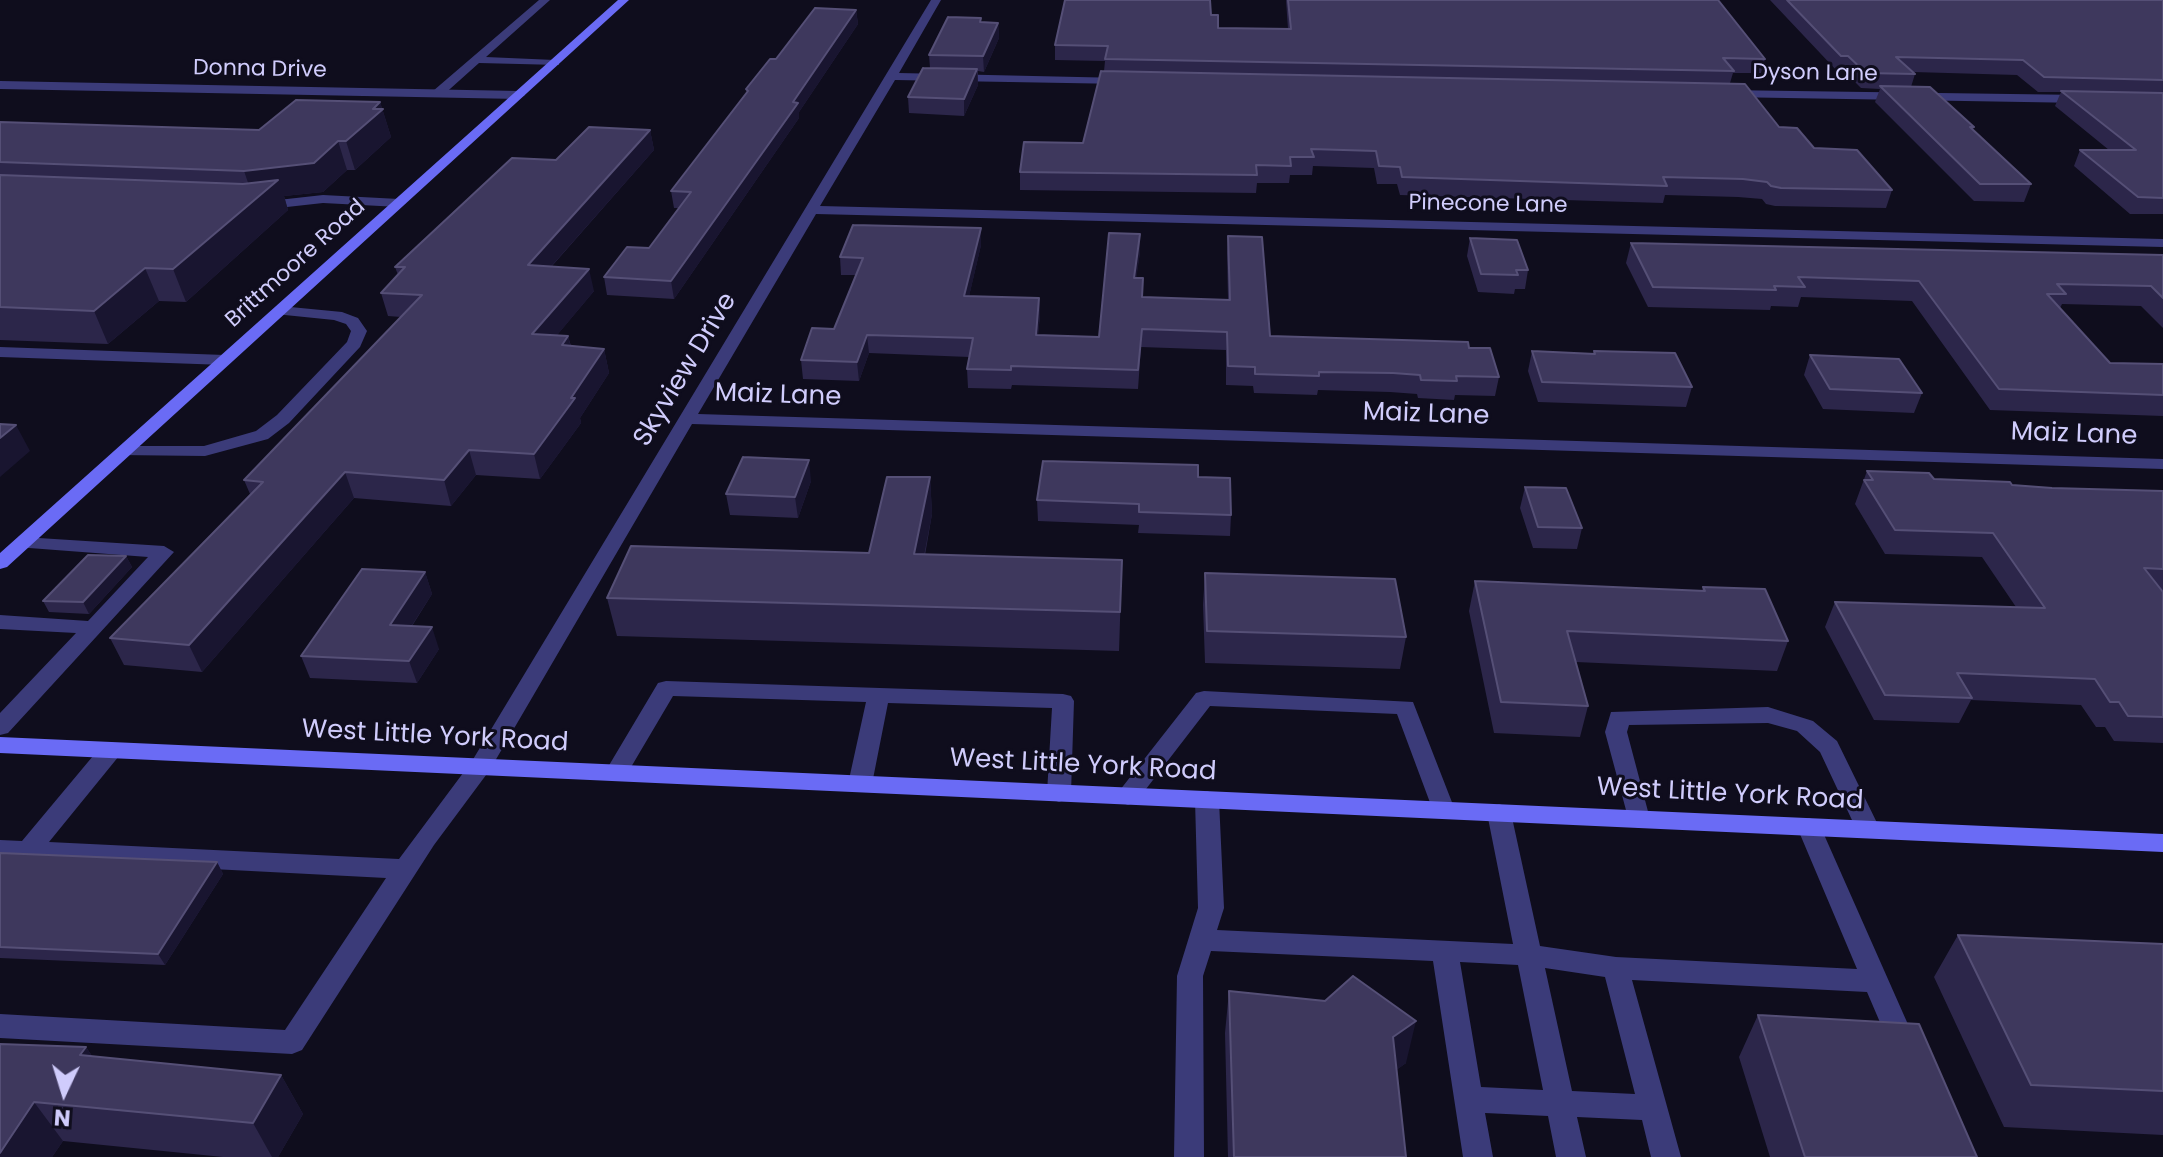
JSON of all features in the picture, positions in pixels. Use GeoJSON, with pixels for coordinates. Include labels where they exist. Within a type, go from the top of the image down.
{"type":"FeatureCollection","features":[{"type":"Feature","properties":{"kind":"main road","name":"Brittmoore Road"},"geometry":{"type":"LineString","coordinates":[[0,563],[624,0]]}},
{"type":"Feature","properties":{"kind":"main road","name":"West Little York Road"},"geometry":{"type":"LineString","coordinates":[[0,745],[2163,843]]}},
{"type":"Feature","properties":{"kind":"street"},"geometry":{"type":"LineString","coordinates":[[437,94],[545,0]]}},
{"type":"Feature","properties":{"kind":"street","name":"Skyview Drive"},"geometry":{"type":"LineString","coordinates":[[0,1026],[292,1042],[405,869],[480,767],[936,0]]}},
{"type":"Feature","properties":{"kind":"street"},"geometry":{"type":"LineString","coordinates":[[476,60],[555,63]]}},
{"type":"Feature","properties":{"kind":"street"},"geometry":{"type":"LineString","coordinates":[[890,76],[1129,81]]}},
{"type":"Feature","properties":{"kind":"street","name":"Donna Drive"},"geometry":{"type":"LineString","coordinates":[[3,87],[519,95]]}},
{"type":"Feature","properties":{"kind":"street","name":"Dyson Lane"},"geometry":{"type":"LineString","coordinates":[[1718,92],[2099,100]]}},
{"type":"Feature","properties":{"kind":"street"},"geometry":{"type":"LineString","coordinates":[[238,206],[323,199],[399,203]]}},
{"type":"Feature","properties":{"kind":"street","name":"Pinecone Lane"},"geometry":{"type":"LineString","coordinates":[[811,210],[2163,243]]}},
{"type":"Feature","properties":{"kind":"street"},"geometry":{"type":"LineString","coordinates":[[124,451],[205,451],[262,435],[283,419],[354,344],[359,331],[352,321],[336,315],[280,311]]}},
{"type":"Feature","properties":{"kind":"street"},"geometry":{"type":"LineString","coordinates":[[0,352],[225,360]]}},
{"type":"Feature","properties":{"kind":"street","name":"Maiz Lane"},"geometry":{"type":"LineString","coordinates":[[688,419],[2163,464]]}},
{"type":"Feature","properties":{"kind":"street"},"geometry":{"type":"LineString","coordinates":[[0,727],[164,552],[23,543]]}},
{"type":"Feature","properties":{"kind":"street"},"geometry":{"type":"LineString","coordinates":[[0,622],[95,628]]}},
{"type":"Feature","properties":{"kind":"street"},"geometry":{"type":"LineString","coordinates":[[616,773],[666,688],[1063,701],[1059,793]]}},
{"type":"Feature","properties":{"kind":"street"},"geometry":{"type":"LineString","coordinates":[[860,784],[879,695]]}},
{"type":"Feature","properties":{"kind":"street"},"geometry":{"type":"LineString","coordinates":[[1128,796],[1204,698],[1390,706],[1405,707],[1443,810]]}},
{"type":"Feature","properties":{"kind":"street"},"geometry":{"type":"LineString","coordinates":[[1638,819],[1616,732],[1619,717],[1768,715],[1805,726],[1829,747],[1868,829]]}},
{"type":"Feature","properties":{"kind":"street"},"geometry":{"type":"LineString","coordinates":[[29,849],[111,750]]}},
{"type":"Feature","properties":{"kind":"street"},"geometry":{"type":"LineString","coordinates":[[1189,1157],[1190,976],[1211,908],[1207,800]]}},
{"type":"Feature","properties":{"kind":"street"},"geometry":{"type":"LineString","coordinates":[[1499,813],[1571,1157]]}},
{"type":"Feature","properties":{"kind":"street"},"geometry":{"type":"LineString","coordinates":[[1809,827],[1917,1076]]}},
{"type":"Feature","properties":{"kind":"street"},"geometry":{"type":"LineString","coordinates":[[0,849],[405,869]]}},
{"type":"Feature","properties":{"kind":"street"},"geometry":{"type":"LineString","coordinates":[[1201,940],[1529,955],[1616,968],[1875,981]]}},
{"type":"Feature","properties":{"kind":"street"},"geometry":{"type":"LineString","coordinates":[[1445,951],[1478,1157]]}},
{"type":"Feature","properties":{"kind":"street"},"geometry":{"type":"LineString","coordinates":[[1616,968],[1666,1157]]}},
{"type":"Feature","properties":{"kind":"street"},"geometry":{"type":"LineString","coordinates":[[1469,1099],[1653,1108]]}},
{"type":"Feature","properties":{"kind":"building"},"geometry":{"type":"Polygon","coordinates":[[[1065,0],[1210,0],[1211,15],[1218,15],[1218,28],[1291,29],[1288,0],[1718,0],[1765,59],[1723,58],[1734,71],[1105,59],[1108,46],[1055,45],[1065,0]]]}},
{"type":"Feature","properties":{"kind":"building"},"geometry":{"type":"Polygon","coordinates":[[[1787,0],[2163,0],[2163,80],[2044,77],[2023,60],[1896,57],[1915,74],[1866,73],[1848,56],[1841,56],[1787,0]]]}},
{"type":"Feature","properties":{"kind":"building"},"geometry":{"type":"Polygon","coordinates":[[[815,8],[856,10],[793,102],[798,103],[671,281],[604,277],[627,247],[649,248],[691,192],[671,191],[748,91],[746,89],[770,59],[776,59],[815,8]]]}},
{"type":"Feature","properties":{"kind":"building"},"geometry":{"type":"Polygon","coordinates":[[[948,17],[981,18],[980,22],[998,23],[983,56],[929,55],[948,17]]]}},
{"type":"Feature","properties":{"kind":"building"},"geometry":{"type":"Polygon","coordinates":[[[923,68],[977,69],[964,99],[908,97],[923,68]]]}},
{"type":"Feature","properties":{"kind":"building"},"geometry":{"type":"Polygon","coordinates":[[[1101,71],[1745,84],[1779,127],[1797,128],[1814,148],[1857,150],[1892,190],[1781,188],[1767,182],[1743,179],[1663,177],[1667,186],[1402,177],[1400,167],[1379,166],[1376,151],[1311,149],[1314,157],[1290,157],[1291,166],[1256,165],[1257,175],[1020,172],[1024,142],[1083,143],[1101,71]]]}},
{"type":"Feature","properties":{"kind":"building"},"geometry":{"type":"Polygon","coordinates":[[[1880,86],[1930,87],[2031,184],[1980,184],[1880,86]]]}},
{"type":"Feature","properties":{"kind":"building"},"geometry":{"type":"Polygon","coordinates":[[[2061,91],[2163,93],[2163,198],[2138,197],[2080,150],[2136,150],[2061,91]]]}},
{"type":"Feature","properties":{"kind":"building"},"geometry":{"type":"Polygon","coordinates":[[[296,100],[380,102],[373,109],[383,109],[346,141],[338,141],[314,163],[244,171],[0,162],[0,122],[259,130],[296,100]]]}},
{"type":"Feature","properties":{"kind":"building"},"geometry":{"type":"Polygon","coordinates":[[[589,127],[650,130],[528,265],[589,269],[532,334],[568,336],[562,345],[604,349],[571,398],[575,398],[534,454],[469,450],[444,480],[345,472],[189,645],[110,638],[263,482],[244,480],[422,295],[381,293],[405,267],[395,267],[512,158],[556,160],[589,127]]]}},
{"type":"Feature","properties":{"kind":"building"},"geometry":{"type":"Polygon","coordinates":[[[0,175],[243,184],[278,180],[173,269],[145,268],[94,311],[0,307],[0,175]]]}},
{"type":"Feature","properties":{"kind":"building"},"geometry":{"type":"Polygon","coordinates":[[[853,225],[981,228],[964,296],[1039,298],[1036,335],[1099,337],[1109,233],[1140,234],[1134,278],[1143,278],[1142,297],[1230,300],[1228,236],[1262,237],[1270,336],[1468,342],[1469,348],[1490,348],[1499,377],[1456,376],[1457,381],[1421,380],[1420,375],[1393,373],[1319,372],[1319,376],[1255,374],[1255,367],[1228,366],[1227,332],[1142,329],[1138,370],[1011,366],[1011,370],[967,369],[973,338],[867,335],[857,362],[801,360],[812,328],[834,329],[863,258],[840,257],[853,225]]]}},
{"type":"Feature","properties":{"kind":"building"},"geometry":{"type":"Polygon","coordinates":[[[1470,238],[1517,240],[1528,270],[1516,270],[1518,275],[1481,274],[1470,238]]]}},
{"type":"Feature","properties":{"kind":"building"},"geometry":{"type":"Polygon","coordinates":[[[1631,243],[2163,255],[2163,298],[2151,286],[2057,284],[2066,294],[2047,294],[2110,363],[2163,364],[2163,395],[1999,389],[1919,281],[1798,277],[1805,287],[1774,286],[1776,290],[1653,287],[1631,243]]]}},
{"type":"Feature","properties":{"kind":"building"},"geometry":{"type":"Polygon","coordinates":[[[1532,351],[1675,353],[1692,387],[1542,382],[1532,351]]]}},
{"type":"Feature","properties":{"kind":"building"},"geometry":{"type":"Polygon","coordinates":[[[1810,355],[1899,359],[1922,393],[1830,389],[1810,355]]]}},
{"type":"Feature","properties":{"kind":"building"},"geometry":{"type":"Polygon","coordinates":[[[0,424],[16,425],[0,438],[0,424]]]}},
{"type":"Feature","properties":{"kind":"building"},"geometry":{"type":"Polygon","coordinates":[[[743,457],[809,460],[795,497],[726,494],[743,457]]]}},
{"type":"Feature","properties":{"kind":"building"},"geometry":{"type":"Polygon","coordinates":[[[1043,461],[1198,465],[1198,477],[1230,478],[1231,515],[1139,512],[1139,504],[1037,500],[1043,461]]]}},
{"type":"Feature","properties":{"kind":"building"},"geometry":{"type":"Polygon","coordinates":[[[1867,471],[1929,473],[1934,479],[2010,482],[2012,485],[2052,488],[2163,491],[2163,569],[2144,568],[2163,592],[2163,717],[2128,716],[2119,702],[2110,702],[2095,679],[1957,673],[1972,698],[1885,695],[1835,602],[2045,608],[1993,533],[1895,530],[1864,480],[1873,480],[1867,471]]]}},
{"type":"Feature","properties":{"kind":"building"},"geometry":{"type":"Polygon","coordinates":[[[887,477],[930,477],[914,554],[1122,560],[1120,612],[607,598],[631,546],[869,553],[887,477]]]}},
{"type":"Feature","properties":{"kind":"building"},"geometry":{"type":"Polygon","coordinates":[[[1525,487],[1566,488],[1582,528],[1538,527],[1525,487]]]}},
{"type":"Feature","properties":{"kind":"building"},"geometry":{"type":"Polygon","coordinates":[[[88,555],[126,556],[83,602],[43,601],[88,555]]]}},
{"type":"Feature","properties":{"kind":"building"},"geometry":{"type":"Polygon","coordinates":[[[362,569],[425,572],[390,625],[432,627],[409,661],[301,656],[362,569]]]}},
{"type":"Feature","properties":{"kind":"building"},"geometry":{"type":"Polygon","coordinates":[[[1205,573],[1395,579],[1406,637],[1207,631],[1205,573]]]}},
{"type":"Feature","properties":{"kind":"building"},"geometry":{"type":"Polygon","coordinates":[[[1475,581],[1705,591],[1703,587],[1765,589],[1788,641],[1567,631],[1588,706],[1501,702],[1475,581]]]}},
{"type":"Feature","properties":{"kind":"building"},"geometry":{"type":"Polygon","coordinates":[[[0,853],[217,862],[158,954],[0,947],[0,853]]]}},
{"type":"Feature","properties":{"kind":"building"},"geometry":{"type":"Polygon","coordinates":[[[1958,935],[2163,944],[2163,1091],[2031,1085],[1958,935]]]}},
{"type":"Feature","properties":{"kind":"building"},"geometry":{"type":"Polygon","coordinates":[[[1353,976],[1416,1021],[1393,1037],[1406,1157],[1234,1157],[1229,991],[1325,1001],[1353,976]]]}},
{"type":"Feature","properties":{"kind":"building"},"geometry":{"type":"Polygon","coordinates":[[[1758,1015],[1919,1024],[1977,1157],[1805,1157],[1758,1015]]]}},
{"type":"Feature","properties":{"kind":"building"},"geometry":{"type":"Polygon","coordinates":[[[0,1044],[86,1047],[80,1055],[281,1075],[253,1123],[34,1102],[0,1153],[0,1044]]]}}]}
